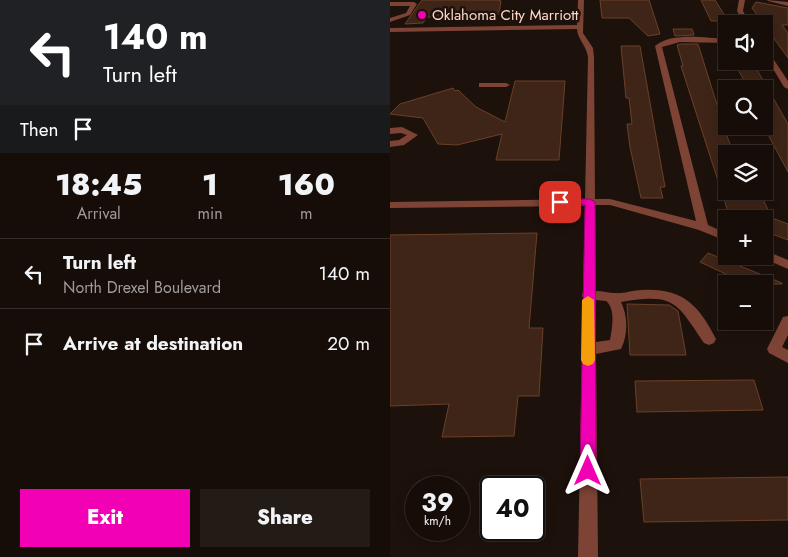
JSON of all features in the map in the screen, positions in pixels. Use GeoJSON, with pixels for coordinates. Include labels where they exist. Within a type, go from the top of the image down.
{"type":"FeatureCollection","features":[{"type":"Feature","properties":{"kind":"street"},"geometry":{"type":"LineString","coordinates":[[581,0],[580,33],[590,48],[588,557]]}},
{"type":"Feature","properties":{"kind":"street"},"geometry":{"type":"LineString","coordinates":[[742,0],[740,11],[742,15]]}},
{"type":"Feature","properties":{"kind":"street"},"geometry":{"type":"LineString","coordinates":[[770,0],[788,4]]}},
{"type":"Feature","properties":{"kind":"street"},"geometry":{"type":"LineString","coordinates":[[390,4],[414,4],[406,15],[390,20]]}},
{"type":"Feature","properties":{"kind":"street"},"geometry":{"type":"LineString","coordinates":[[390,15],[406,15]]}},
{"type":"Feature","properties":{"kind":"street"},"geometry":{"type":"LineString","coordinates":[[390,26],[491,25],[497,27],[580,27]]}},
{"type":"Feature","properties":{"kind":"street"},"geometry":{"type":"LineString","coordinates":[[390,30],[489,30],[497,27]]}},
{"type":"Feature","properties":{"kind":"street"},"geometry":{"type":"LineString","coordinates":[[702,227],[658,46],[663,42],[673,41],[718,41]]}},
{"type":"Feature","properties":{"kind":"street"},"geometry":{"type":"LineString","coordinates":[[773,63],[788,87]]}},
{"type":"Feature","properties":{"kind":"street"},"geometry":{"type":"LineString","coordinates":[[482,85],[506,85]]}},
{"type":"Feature","properties":{"kind":"street"},"geometry":{"type":"LineString","coordinates":[[390,131],[402,130],[414,135],[401,143],[390,144]]}},
{"type":"Feature","properties":{"kind":"street"},"geometry":{"type":"LineString","coordinates":[[390,205],[610,202],[702,227],[718,234]]}},
{"type":"Feature","properties":{"kind":"street"},"geometry":{"type":"LineString","coordinates":[[773,258],[788,265]]}},
{"type":"Feature","properties":{"kind":"street"},"geometry":{"type":"LineString","coordinates":[[588,295],[608,296],[613,299],[617,306],[620,337],[616,345],[588,349]]}},
{"type":"Feature","properties":{"kind":"street"},"geometry":{"type":"LineString","coordinates":[[613,299],[627,295],[672,296],[684,303],[709,339]]}},
{"type":"Feature","properties":{"kind":"street"},"geometry":{"type":"LineString","coordinates":[[788,321],[774,349],[788,356]]}},
{"type":"Feature","properties":{"kind":"building"},"geometry":{"type":"Polygon","coordinates":[[[422,0],[501,1],[499,14],[492,16],[427,17],[423,23],[405,24],[422,0]]]}},
{"type":"Feature","properties":{"kind":"building"},"geometry":{"type":"Polygon","coordinates":[[[600,0],[649,0],[660,34],[648,36],[629,18],[602,18],[600,0]]]}},
{"type":"Feature","properties":{"kind":"building"},"geometry":{"type":"Polygon","coordinates":[[[701,0],[715,0],[724,15],[718,15],[718,21],[711,21],[701,0]]]}},
{"type":"Feature","properties":{"kind":"building"},"geometry":{"type":"Polygon","coordinates":[[[756,2],[788,8],[788,25],[782,25],[788,33],[788,58],[773,37],[773,15],[757,15],[752,8],[756,2]]]}},
{"type":"Feature","properties":{"kind":"building"},"geometry":{"type":"Polygon","coordinates":[[[673,29],[692,29],[694,35],[675,36],[673,29]]]}},
{"type":"Feature","properties":{"kind":"building"},"geometry":{"type":"Polygon","coordinates":[[[698,44],[718,108],[718,135],[726,135],[730,145],[718,145],[718,181],[681,66],[683,66],[677,45],[698,44]]]}},
{"type":"Feature","properties":{"kind":"building"},"geometry":{"type":"Polygon","coordinates":[[[621,46],[640,46],[665,187],[660,187],[663,198],[641,198],[630,147],[627,124],[632,124],[629,98],[626,98],[621,46]]]}},
{"type":"Feature","properties":{"kind":"building"},"geometry":{"type":"Polygon","coordinates":[[[738,70],[757,70],[763,80],[744,80],[738,70]]]}},
{"type":"Feature","properties":{"kind":"building"},"geometry":{"type":"Polygon","coordinates":[[[515,81],[565,81],[559,160],[496,160],[502,134],[457,145],[438,144],[423,118],[390,114],[400,104],[453,88],[455,91],[458,90],[476,107],[505,122],[515,81]]]}},
{"type":"Feature","properties":{"kind":"building"},"geometry":{"type":"Polygon","coordinates":[[[773,98],[788,124],[788,172],[768,135],[773,135],[773,98]]]}},
{"type":"Feature","properties":{"kind":"building"},"geometry":{"type":"Polygon","coordinates":[[[724,200],[763,200],[768,210],[727,210],[724,200]]]}},
{"type":"Feature","properties":{"kind":"building"},"geometry":{"type":"Polygon","coordinates":[[[773,218],[788,224],[788,240],[773,234],[773,218]]]}},
{"type":"Feature","properties":{"kind":"building"},"geometry":{"type":"Polygon","coordinates":[[[537,233],[529,328],[543,328],[539,396],[518,396],[514,436],[442,437],[449,404],[390,406],[390,235],[537,233]]]}},
{"type":"Feature","properties":{"kind":"building"},"geometry":{"type":"Polygon","coordinates":[[[708,253],[718,257],[718,265],[738,265],[762,275],[728,275],[700,262],[708,253]]]}},
{"type":"Feature","properties":{"kind":"building"},"geometry":{"type":"Polygon","coordinates":[[[773,279],[782,283],[773,284],[773,279]]]}},
{"type":"Feature","properties":{"kind":"building"},"geometry":{"type":"Polygon","coordinates":[[[627,304],[669,305],[678,311],[686,355],[630,355],[627,304]]]}},
{"type":"Feature","properties":{"kind":"building"},"geometry":{"type":"Polygon","coordinates":[[[754,380],[763,410],[637,412],[635,381],[754,380]]]}},
{"type":"Feature","properties":{"kind":"building"},"geometry":{"type":"Polygon","coordinates":[[[788,477],[788,520],[644,522],[640,479],[788,477]]]}},
{"type":"Feature","properties":{"kind":"slow traffic"},"geometry":{"type":"LineString","coordinates":[[588,300],[588,360]]}},
{"type":"Feature","properties":{"kind":"place","name":"Oklahoma City Marriott"},"geometry":{"type":"Point","coordinates":[422,15]}},
{"type":"Feature","properties":{"kind":"route"},"geometry":{"type":"LineString","coordinates":[[560,202],[590,202],[588,471]]}}]}
